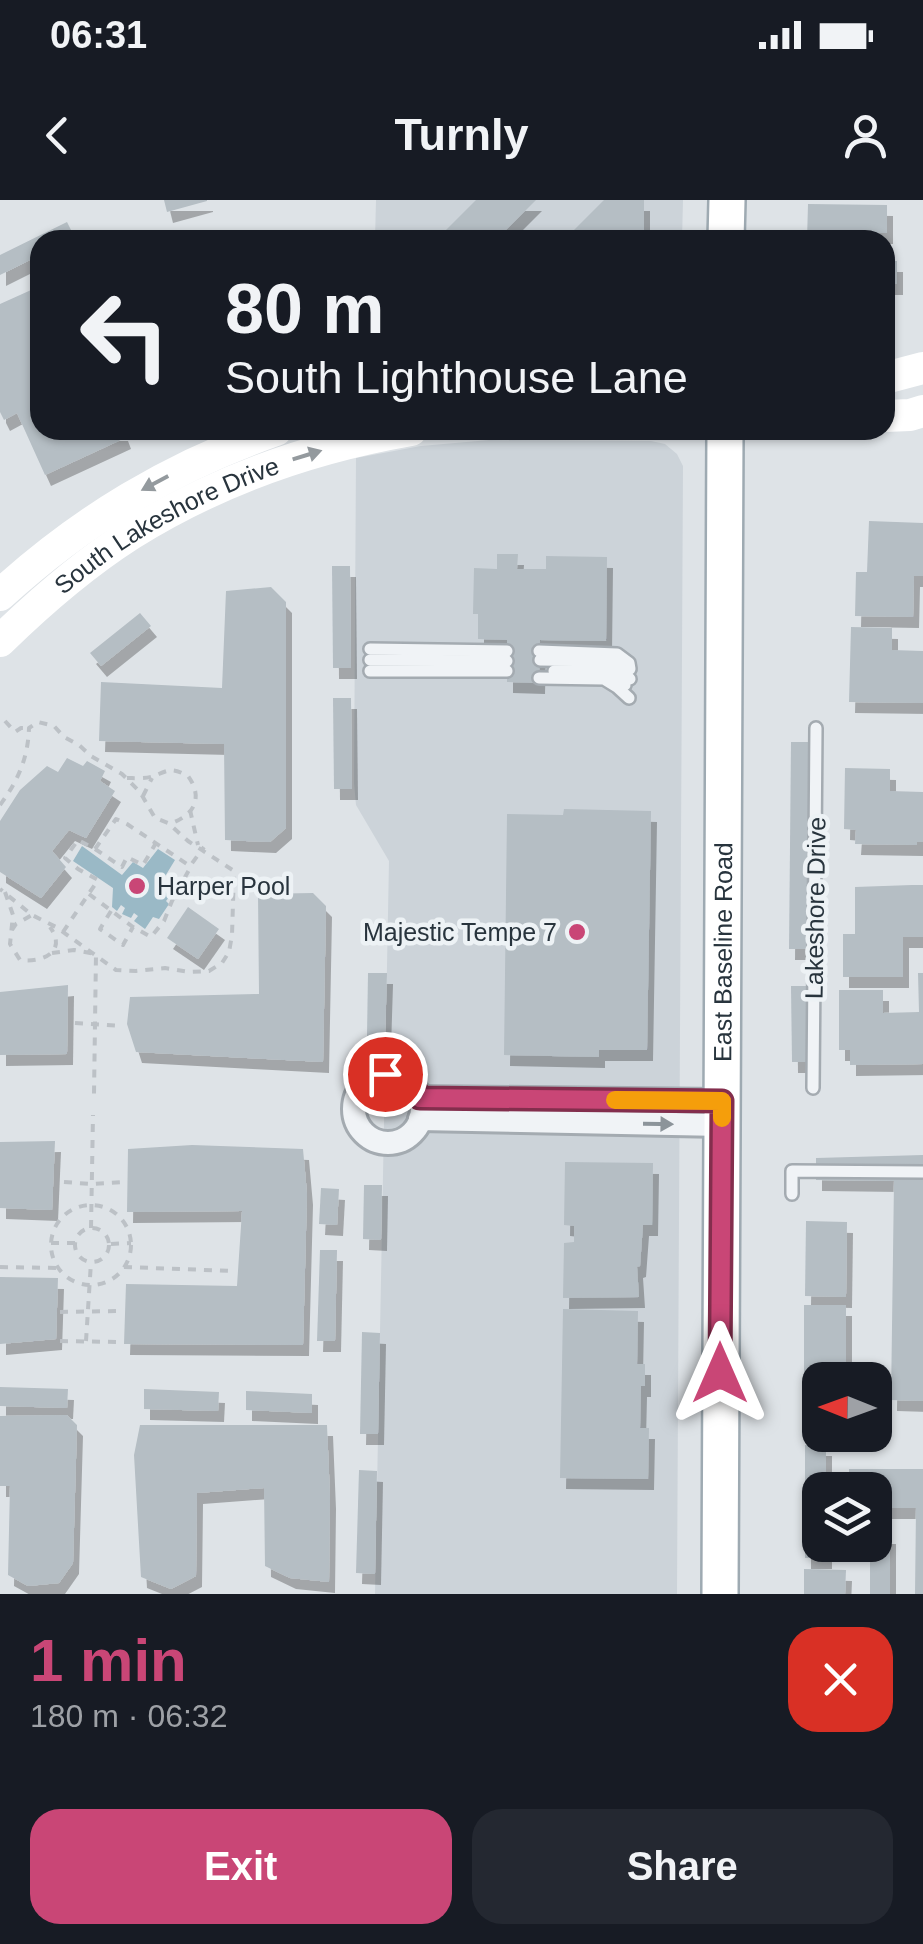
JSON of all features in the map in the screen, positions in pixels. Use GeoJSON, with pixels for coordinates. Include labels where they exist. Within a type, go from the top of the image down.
{"type":"FeatureCollection","features":[{"type":"Feature","properties":{"kind":"main road"},"geometry":{"type":"LineString","coordinates":[[726,230],[727,200]]}},
{"type":"Feature","properties":{"kind":"main road","name":"East Baseline Road"},"geometry":{"type":"LineString","coordinates":[[720,1594],[725,440]]}},
{"type":"Feature","properties":{"kind":"street"},"geometry":{"type":"LineString","coordinates":[[895,375],[923,368]]}},
{"type":"Feature","properties":{"kind":"street"},"geometry":{"type":"LineString","coordinates":[[895,416],[923,411]]}},
{"type":"Feature","properties":{"kind":"street","name":"South Lakeshore Drive"},"geometry":{"type":"LineString","coordinates":[[0,641],[75,574],[261,440]]}},
{"type":"Feature","properties":{"kind":"street","name":"South Lakeshore Drive"},"geometry":{"type":"LineString","coordinates":[[0,595],[51,550],[159,480],[268,468],[362,440]]}},
{"type":"Feature","properties":{"kind":"street"},"geometry":{"type":"LineString","coordinates":[[420,1108],[722,1113]]}},
{"type":"Feature","properties":{"kind":"lane"},"geometry":{"type":"LineString","coordinates":[[617,654],[628,663],[630,684],[608,670],[539,665],[617,654]]}},
{"type":"Feature","properties":{"kind":"lane"},"geometry":{"type":"LineString","coordinates":[[507,665],[370,665],[507,665]]}},
{"type":"Feature","properties":{"kind":"lane","name":"Lakeshore Drive"},"geometry":{"type":"LineString","coordinates":[[813,1088],[816,728]]}},
{"type":"Feature","properties":{"kind":"lane"},"geometry":{"type":"LineString","coordinates":[[792,1194],[792,1171],[923,1172]]}},
{"type":"Feature","properties":{"kind":"path"},"geometry":{"type":"LineString","coordinates":[[2,890],[32,915],[116,970],[209,971],[229,952],[234,871],[169,824],[154,818],[143,796],[127,778],[90,756],[54,726],[38,722],[15,732],[4,721]]}},
{"type":"Feature","properties":{"kind":"path"},"geometry":{"type":"LineString","coordinates":[[0,805],[21,772],[29,728]]}},
{"type":"Feature","properties":{"kind":"path"},"geometry":{"type":"LineString","coordinates":[[143,796],[146,785],[160,772],[179,771],[188,776],[196,790],[196,800],[182,818],[169,824]]}},
{"type":"Feature","properties":{"kind":"path"},"geometry":{"type":"LineString","coordinates":[[127,778],[152,778]]}},
{"type":"Feature","properties":{"kind":"path"},"geometry":{"type":"LineString","coordinates":[[190,810],[202,848]]}},
{"type":"Feature","properties":{"kind":"path"},"geometry":{"type":"LineString","coordinates":[[95,848],[116,819],[190,866]]}},
{"type":"Feature","properties":{"kind":"path"},"geometry":{"type":"LineString","coordinates":[[62,932],[98,880],[64,858],[78,840],[122,867],[128,857],[143,865],[156,843]]}},
{"type":"Feature","properties":{"kind":"path"},"geometry":{"type":"LineString","coordinates":[[89,894],[133,928],[152,936],[164,921],[202,848]]}},
{"type":"Feature","properties":{"kind":"path"},"geometry":{"type":"LineString","coordinates":[[2,890],[13,915],[10,944],[20,960],[33,962],[52,953],[56,935],[48,923]]}},
{"type":"Feature","properties":{"kind":"path"},"geometry":{"type":"LineString","coordinates":[[111,911],[100,929],[123,945],[133,928]]}},
{"type":"Feature","properties":{"kind":"path"},"geometry":{"type":"LineString","coordinates":[[12,930],[32,915]]}},
{"type":"Feature","properties":{"kind":"path"},"geometry":{"type":"LineString","coordinates":[[52,953],[74,950],[96,954]]}},
{"type":"Feature","properties":{"kind":"path"},"geometry":{"type":"LineString","coordinates":[[94,1094],[96,954]]}},
{"type":"Feature","properties":{"kind":"path"},"geometry":{"type":"LineString","coordinates":[[74,1023],[121,1026]]}},
{"type":"Feature","properties":{"kind":"path"},"geometry":{"type":"LineString","coordinates":[[91,1228],[94,1115]]}},
{"type":"Feature","properties":{"kind":"path"},"geometry":{"type":"LineString","coordinates":[[64,1182],[125,1182]]}},
{"type":"Feature","properties":{"kind":"path"},"geometry":{"type":"LineString","coordinates":[[92,1204],[123,1220],[131,1243],[124,1267],[110,1280],[90,1284],[74,1281],[58,1268],[52,1242],[64,1216],[92,1204]]}},
{"type":"Feature","properties":{"kind":"path"},"geometry":{"type":"LineString","coordinates":[[91,1228],[104,1234],[108,1244],[106,1254],[91,1262],[77,1254],[75,1243],[82,1231],[91,1228]]}},
{"type":"Feature","properties":{"kind":"path"},"geometry":{"type":"LineString","coordinates":[[52,1242],[75,1243]]}},
{"type":"Feature","properties":{"kind":"path"},"geometry":{"type":"LineString","coordinates":[[108,1244],[131,1243]]}},
{"type":"Feature","properties":{"kind":"path"},"geometry":{"type":"LineString","coordinates":[[86,1341],[91,1262]]}},
{"type":"Feature","properties":{"kind":"path"},"geometry":{"type":"LineString","coordinates":[[0,1267],[58,1268]]}},
{"type":"Feature","properties":{"kind":"path"},"geometry":{"type":"LineString","coordinates":[[124,1267],[235,1271]]}},
{"type":"Feature","properties":{"kind":"path"},"geometry":{"type":"LineString","coordinates":[[60,1312],[119,1311]]}},
{"type":"Feature","properties":{"kind":"path"},"geometry":{"type":"LineString","coordinates":[[60,1341],[118,1342]]}},
{"type":"Feature","properties":{"kind":"shaded area"},"geometry":{"type":"Polygon","coordinates":[[[376,200],[683,200],[682,230],[375,230],[376,200]]]}},
{"type":"Feature","properties":{"kind":"shaded area"},"geometry":{"type":"Polygon","coordinates":[[[489,440],[651,441],[665,444],[683,466],[677,1594],[375,1594],[389,861],[356,805],[354,783],[356,458],[421,446],[489,440]]]}},
{"type":"Feature","properties":{"kind":"water","name":"Harper Pool"},"geometry":{"type":"Polygon","coordinates":[[[82,846],[122,875],[133,862],[143,868],[158,849],[175,860],[161,883],[169,887],[165,892],[170,896],[159,919],[153,917],[145,929],[134,921],[138,916],[134,913],[131,918],[122,914],[125,908],[121,905],[117,911],[112,907],[113,888],[73,861],[82,846]]]}},
{"type":"Feature","properties":{"kind":"building"},"geometry":{"type":"Polygon","coordinates":[[[164,200],[207,200],[207,201],[167,212],[164,200]]]}},
{"type":"Feature","properties":{"kind":"building"},"geometry":{"type":"Polygon","coordinates":[[[476,200],[536,200],[506,230],[446,230],[476,200]]]}},
{"type":"Feature","properties":{"kind":"building"},"geometry":{"type":"Polygon","coordinates":[[[604,200],[644,200],[644,230],[574,230],[604,200]]]}},
{"type":"Feature","properties":{"kind":"building"},"geometry":{"type":"Polygon","coordinates":[[[808,204],[887,205],[887,230],[807,230],[808,204]]]}},
{"type":"Feature","properties":{"kind":"building"},"geometry":{"type":"Polygon","coordinates":[[[67,222],[71,230],[51,230],[67,222]]]}},
{"type":"Feature","properties":{"kind":"building"},"geometry":{"type":"Polygon","coordinates":[[[30,240],[30,260],[0,275],[0,255],[30,240]]]}},
{"type":"Feature","properties":{"kind":"building"},"geometry":{"type":"Polygon","coordinates":[[[30,290],[30,440],[121,440],[45,475],[17,413],[4,420],[0,412],[0,304],[30,290]]]}},
{"type":"Feature","properties":{"kind":"building"},"geometry":{"type":"Polygon","coordinates":[[[869,521],[923,523],[923,576],[914,576],[913,617],[855,616],[856,572],[867,572],[869,521]]]}},
{"type":"Feature","properties":{"kind":"building"},"geometry":{"type":"Polygon","coordinates":[[[497,554],[518,554],[517,569],[546,569],[546,556],[607,557],[606,641],[540,640],[539,683],[507,682],[507,640],[478,639],[478,614],[473,614],[474,568],[497,569],[497,554]]]}},
{"type":"Feature","properties":{"kind":"building"},"geometry":{"type":"Polygon","coordinates":[[[332,566],[350,566],[351,668],[333,668],[332,566]]]}},
{"type":"Feature","properties":{"kind":"building"},"geometry":{"type":"Polygon","coordinates":[[[271,587],[286,602],[286,828],[270,842],[225,840],[224,744],[99,741],[101,682],[222,688],[226,591],[271,587]]]}},
{"type":"Feature","properties":{"kind":"building"},"geometry":{"type":"Polygon","coordinates":[[[140,613],[151,626],[101,666],[90,653],[140,613]]]}},
{"type":"Feature","properties":{"kind":"building"},"geometry":{"type":"Polygon","coordinates":[[[851,627],[892,628],[892,650],[923,651],[923,703],[849,702],[851,627]]]}},
{"type":"Feature","properties":{"kind":"building"},"geometry":{"type":"Polygon","coordinates":[[[333,698],[351,698],[352,789],[334,789],[333,698]]]}},
{"type":"Feature","properties":{"kind":"building"},"geometry":{"type":"Polygon","coordinates":[[[791,742],[811,742],[810,949],[789,949],[791,742]]]}},
{"type":"Feature","properties":{"kind":"building"},"geometry":{"type":"Polygon","coordinates":[[[67,758],[83,766],[87,761],[105,771],[100,781],[115,791],[86,838],[69,830],[52,851],[66,867],[41,898],[0,872],[0,821],[20,790],[47,766],[58,772],[67,758]]]}},
{"type":"Feature","properties":{"kind":"building"},"geometry":{"type":"Polygon","coordinates":[[[845,768],[890,769],[890,791],[923,792],[923,842],[855,844],[856,830],[844,829],[845,768]]]}},
{"type":"Feature","properties":{"kind":"building","name":"Majestic Tempe 7"},"geometry":{"type":"Polygon","coordinates":[[[564,809],[651,811],[647,1050],[599,1050],[599,1057],[504,1055],[507,814],[563,815],[564,809]]]}},
{"type":"Feature","properties":{"kind":"building"},"geometry":{"type":"Polygon","coordinates":[[[923,885],[923,937],[903,937],[903,977],[843,977],[843,934],[855,934],[855,887],[923,885]]]}},
{"type":"Feature","properties":{"kind":"building"},"geometry":{"type":"Polygon","coordinates":[[[313,893],[326,906],[323,1062],[136,1052],[127,1024],[130,997],[259,994],[258,894],[313,893]]]}},
{"type":"Feature","properties":{"kind":"building"},"geometry":{"type":"Polygon","coordinates":[[[188,907],[219,929],[198,959],[167,938],[188,907]]]}},
{"type":"Feature","properties":{"kind":"building"},"geometry":{"type":"Polygon","coordinates":[[[368,973],[387,973],[385,1037],[367,1036],[368,973]]]}},
{"type":"Feature","properties":{"kind":"building"},"geometry":{"type":"Polygon","coordinates":[[[918,973],[923,973],[923,1064],[850,1065],[850,1050],[839,1050],[839,990],[883,990],[883,1013],[919,1012],[918,973]]]}},
{"type":"Feature","properties":{"kind":"building"},"geometry":{"type":"Polygon","coordinates":[[[68,985],[67,1054],[0,1055],[0,992],[68,985]]]}},
{"type":"Feature","properties":{"kind":"building"},"geometry":{"type":"Polygon","coordinates":[[[791,986],[809,986],[810,1062],[792,1062],[791,986]]]}},
{"type":"Feature","properties":{"kind":"building"},"geometry":{"type":"Polygon","coordinates":[[[55,1141],[52,1210],[0,1208],[0,1142],[55,1141]]]}},
{"type":"Feature","properties":{"kind":"building"},"geometry":{"type":"Polygon","coordinates":[[[192,1145],[303,1149],[307,1194],[303,1345],[124,1344],[126,1284],[237,1286],[242,1211],[127,1212],[128,1149],[192,1145]]]}},
{"type":"Feature","properties":{"kind":"building"},"geometry":{"type":"Polygon","coordinates":[[[923,1155],[923,1401],[892,1400],[894,1181],[816,1180],[816,1158],[923,1155]]]}},
{"type":"Feature","properties":{"kind":"building"},"geometry":{"type":"Polygon","coordinates":[[[565,1162],[653,1163],[652,1225],[643,1225],[637,1267],[639,1297],[563,1298],[564,1243],[574,1242],[574,1226],[564,1225],[565,1162]]]}},
{"type":"Feature","properties":{"kind":"building"},"geometry":{"type":"Polygon","coordinates":[[[364,1185],[382,1185],[381,1240],[363,1239],[364,1185]]]}},
{"type":"Feature","properties":{"kind":"building"},"geometry":{"type":"Polygon","coordinates":[[[321,1188],[339,1189],[337,1225],[319,1224],[321,1188]]]}},
{"type":"Feature","properties":{"kind":"building"},"geometry":{"type":"Polygon","coordinates":[[[806,1221],[847,1222],[846,1297],[805,1296],[806,1221]]]}},
{"type":"Feature","properties":{"kind":"building"},"geometry":{"type":"Polygon","coordinates":[[[320,1250],[337,1250],[335,1341],[317,1341],[320,1250]]]}},
{"type":"Feature","properties":{"kind":"building"},"geometry":{"type":"Polygon","coordinates":[[[0,1277],[58,1278],[56,1339],[0,1344],[0,1277]]]}},
{"type":"Feature","properties":{"kind":"building"},"geometry":{"type":"Polygon","coordinates":[[[804,1305],[846,1305],[846,1362],[804,1362],[804,1305]]]}},
{"type":"Feature","properties":{"kind":"building"},"geometry":{"type":"Polygon","coordinates":[[[563,1309],[638,1311],[637,1364],[645,1364],[640,1428],[649,1428],[648,1479],[560,1478],[563,1309]]]}},
{"type":"Feature","properties":{"kind":"building"},"geometry":{"type":"Polygon","coordinates":[[[362,1332],[380,1333],[378,1434],[360,1434],[362,1332]]]}},
{"type":"Feature","properties":{"kind":"building"},"geometry":{"type":"Polygon","coordinates":[[[0,1387],[68,1389],[67,1408],[0,1406],[0,1387]]]}},
{"type":"Feature","properties":{"kind":"building"},"geometry":{"type":"Polygon","coordinates":[[[144,1389],[219,1392],[218,1411],[144,1409],[144,1389]]]}},
{"type":"Feature","properties":{"kind":"building"},"geometry":{"type":"Polygon","coordinates":[[[246,1391],[312,1394],[312,1413],[246,1410],[246,1391]]]}},
{"type":"Feature","properties":{"kind":"building"},"geometry":{"type":"Polygon","coordinates":[[[67,1415],[77,1425],[73,1563],[59,1583],[28,1586],[8,1575],[10,1486],[0,1486],[0,1416],[67,1415]]]}},
{"type":"Feature","properties":{"kind":"building"},"geometry":{"type":"Polygon","coordinates":[[[140,1425],[327,1425],[329,1582],[290,1578],[265,1566],[264,1488],[197,1493],[196,1576],[171,1589],[141,1577],[134,1455],[140,1425]]]}},
{"type":"Feature","properties":{"kind":"building"},"geometry":{"type":"Polygon","coordinates":[[[805,1452],[826,1452],[826,1472],[805,1472],[805,1452]]]}},
{"type":"Feature","properties":{"kind":"building"},"geometry":{"type":"Polygon","coordinates":[[[923,1469],[923,1594],[915,1594],[916,1508],[892,1508],[892,1472],[849,1472],[923,1469]]]}},
{"type":"Feature","properties":{"kind":"building"},"geometry":{"type":"Polygon","coordinates":[[[359,1470],[377,1471],[375,1574],[356,1573],[359,1470]]]}},
{"type":"Feature","properties":{"kind":"building"},"geometry":{"type":"Polygon","coordinates":[[[870,1562],[890,1562],[890,1594],[870,1594],[870,1562]]]}},
{"type":"Feature","properties":{"kind":"building"},"geometry":{"type":"Polygon","coordinates":[[[804,1569],[846,1570],[845,1594],[804,1594],[804,1569]]]}},
{"type":"Feature","properties":{"kind":"slow traffic"},"geometry":{"type":"LineString","coordinates":[[615,1100],[722,1101],[722,1118]]}},
{"type":"Feature","properties":{"kind":"place","name":"Harper Pool"},"geometry":{"type":"Point","coordinates":[137,886]}},
{"type":"Feature","properties":{"kind":"place","name":"Majestic Tempe 7"},"geometry":{"type":"Point","coordinates":[577,932]}},
{"type":"Feature","properties":{"kind":"route"},"geometry":{"type":"LineString","coordinates":[[385,1074],[406,1079],[420,1098],[722,1101],[720,1373]]}}]}
